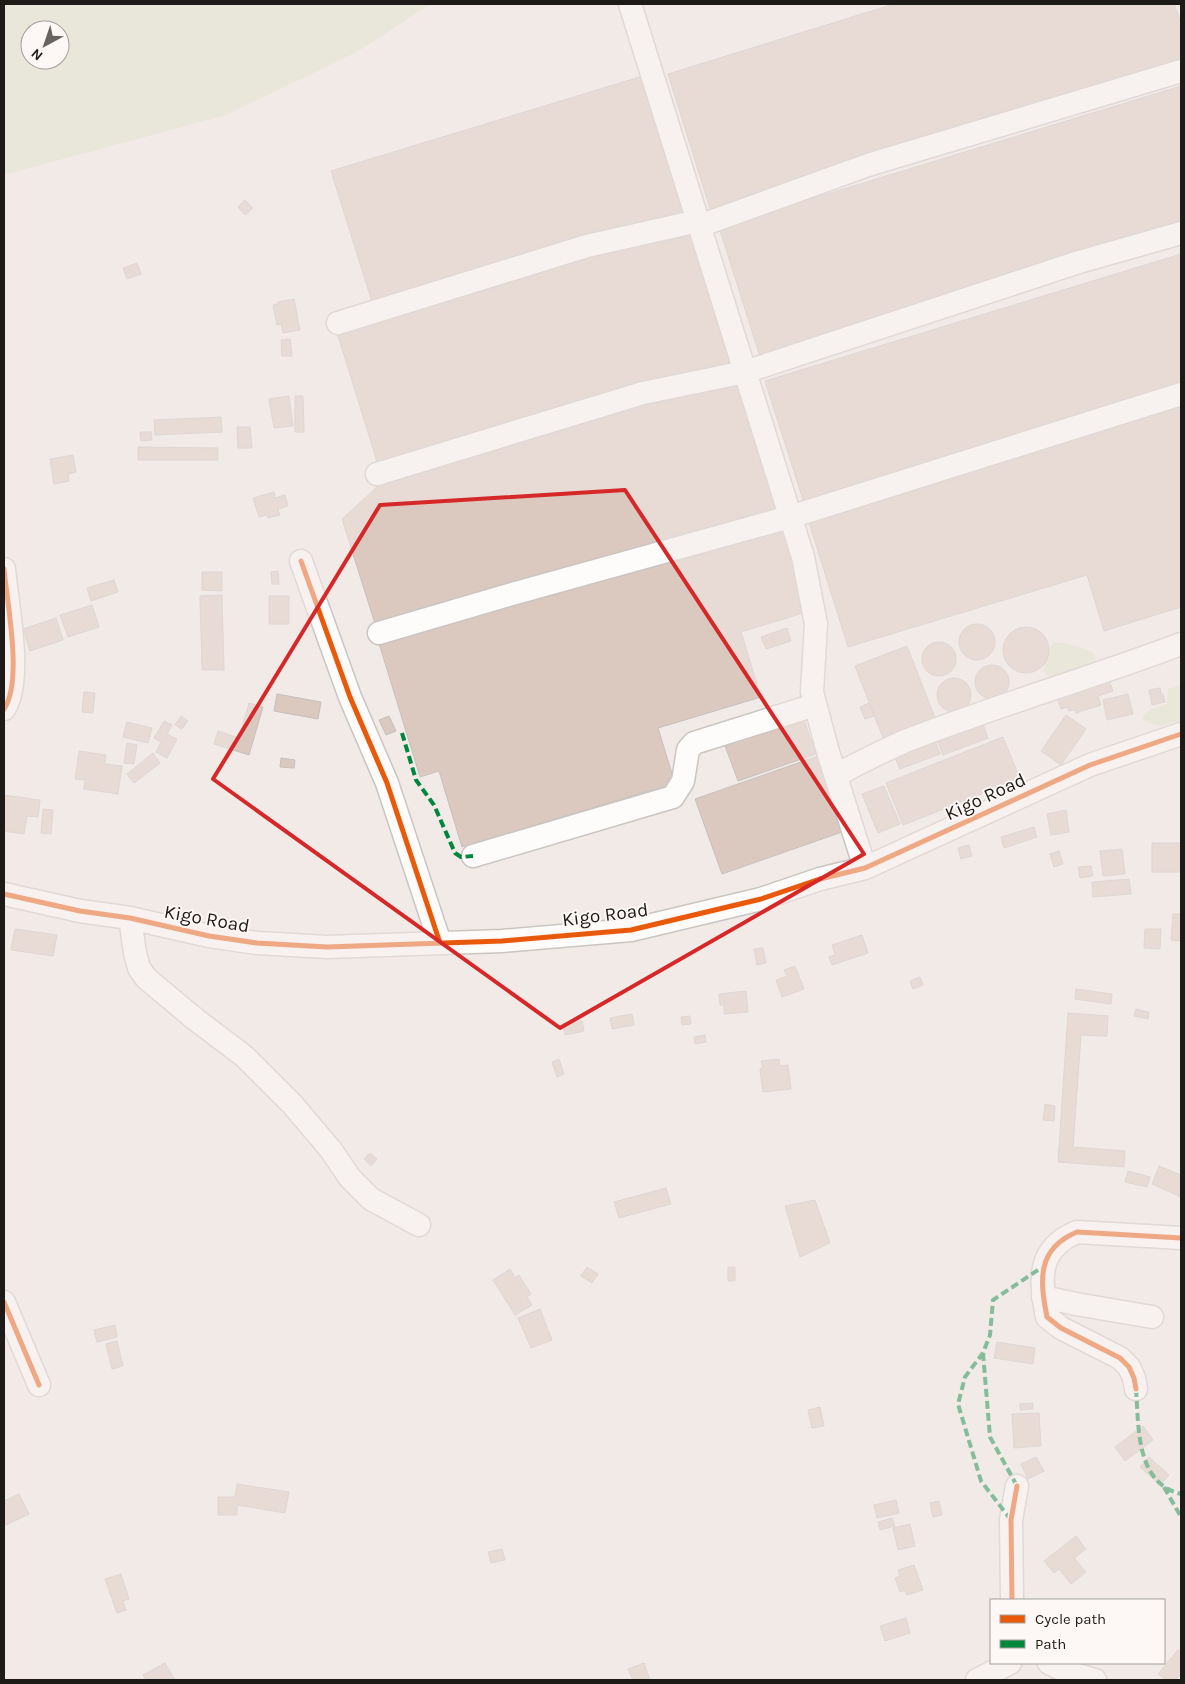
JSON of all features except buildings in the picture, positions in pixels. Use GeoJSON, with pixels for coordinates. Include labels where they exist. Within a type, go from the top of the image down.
{"type":"FeatureCollection","features":[{"type":"Feature","properties":{"kind":"street"},"geometry":{"type":"LineString","coordinates":[[630,4],[803,557],[816,624],[812,692],[866,868]]}},
{"type":"Feature","properties":{"kind":"street"},"geometry":{"type":"LineString","coordinates":[[338,323],[587,246],[698,223],[872,164],[1181,71]]}},
{"type":"Feature","properties":{"kind":"street"},"geometry":{"type":"LineString","coordinates":[[377,474],[643,393],[745,372],[1079,262],[1181,233]]}},
{"type":"Feature","properties":{"kind":"street"},"geometry":{"type":"LineString","coordinates":[[379,633],[521,591],[790,517],[1181,394]]}},
{"type":"Feature","properties":{"kind":"street"},"geometry":{"type":"LineString","coordinates":[[301,561],[350,697],[387,783],[440,943]]}},
{"type":"Feature","properties":{"kind":"street"},"geometry":{"type":"LineString","coordinates":[[4,569],[14,666],[10,701],[4,708]]}},
{"type":"Feature","properties":{"kind":"street"},"geometry":{"type":"LineString","coordinates":[[836,774],[907,741],[986,712],[1116,669],[1181,644]]}},
{"type":"Feature","properties":{"kind":"street"},"geometry":{"type":"LineString","coordinates":[[473,856],[672,797],[683,781],[688,750],[694,743],[815,705]]}},
{"type":"Feature","properties":{"kind":"street","name":"Kigo Road"},"geometry":{"type":"LineString","coordinates":[[4,894],[80,911],[130,918],[209,936],[326,947],[502,941],[631,930],[760,899],[820,878],[866,868],[1090,765],[1181,734]]}},
{"type":"Feature","properties":{"kind":"street"},"geometry":{"type":"LineString","coordinates":[[130,918],[139,968],[146,978],[195,1019],[244,1056],[292,1104],[332,1150],[350,1178],[371,1199],[419,1225]]}},
{"type":"Feature","properties":{"kind":"street"},"geometry":{"type":"LineString","coordinates":[[1136,1389],[1130,1367],[1120,1358],[1053,1324],[1048,1317],[1043,1297],[1042,1278],[1044,1266],[1051,1252],[1066,1236],[1077,1232],[1181,1238]]}},
{"type":"Feature","properties":{"kind":"street"},"geometry":{"type":"LineString","coordinates":[[1043,1297],[1152,1316]]}},
{"type":"Feature","properties":{"kind":"street"},"geometry":{"type":"LineString","coordinates":[[4,1302],[39,1385]]}},
{"type":"Feature","properties":{"kind":"street"},"geometry":{"type":"LineString","coordinates":[[1012,1599],[1011,1520],[1017,1486]]}},
{"type":"Feature","properties":{"kind":"street"},"geometry":{"type":"LineString","coordinates":[[977,1680],[1008,1664]]}},
{"type":"Feature","properties":{"kind":"street"},"geometry":{"type":"LineString","coordinates":[[1051,1664],[1066,1672],[1095,1680]]}},
{"type":"Feature","properties":{"kind":"highlighted area"},"geometry":{"type":"Polygon","coordinates":[[[625,490],[864,854],[560,1028],[213,779],[380,505],[625,490]]]}},
{"type":"Feature","properties":{"kind":"green space"},"geometry":{"type":"Polygon","coordinates":[[[4,4],[431,4],[355,53],[226,115],[4,175],[4,4]]]}},
{"type":"Feature","properties":{"kind":"green space"},"geometry":{"type":"Polygon","coordinates":[[[1054,642],[1069,644],[1093,652],[1097,664],[1066,682],[1048,676],[1043,671],[1044,656],[1054,642]]]}},
{"type":"Feature","properties":{"kind":"green space"},"geometry":{"type":"Polygon","coordinates":[[[1181,685],[1181,721],[1161,726],[1143,721],[1143,715],[1151,709],[1167,704],[1168,689],[1181,685]]]}},
{"type":"Feature","properties":{"kind":"marked path"},"geometry":{"type":"LineString","coordinates":[[402,733],[416,780],[434,805],[455,853],[461,857],[473,856]]}},
{"type":"Feature","properties":{"kind":"marked path"},"geometry":{"type":"LineString","coordinates":[[1011,1520],[981,1481],[958,1404],[965,1377],[983,1353],[990,1335],[993,1300],[1044,1266]]}},
{"type":"Feature","properties":{"kind":"marked path"},"geometry":{"type":"LineString","coordinates":[[983,1353],[990,1437],[1017,1486]]}},
{"type":"Feature","properties":{"kind":"marked path"},"geometry":{"type":"LineString","coordinates":[[1136,1389],[1139,1436],[1147,1466],[1155,1478],[1166,1488],[1181,1494]]}},
{"type":"Feature","properties":{"kind":"marked path"},"geometry":{"type":"LineString","coordinates":[[1164,1487],[1181,1517]]}},
{"type":"Feature","properties":{"kind":"cycle path"},"geometry":{"type":"LineString","coordinates":[[301,561],[350,697],[387,783],[440,943]]}},
{"type":"Feature","properties":{"kind":"cycle path"},"geometry":{"type":"LineString","coordinates":[[4,569],[13,662],[10,697],[4,709]]}},
{"type":"Feature","properties":{"kind":"cycle path"},"geometry":{"type":"LineString","coordinates":[[4,894],[80,911],[130,918],[209,936],[257,943],[327,947],[502,941],[631,930],[761,899],[820,879],[865,868],[1090,765],[1181,734]]}},
{"type":"Feature","properties":{"kind":"cycle path"},"geometry":{"type":"LineString","coordinates":[[1136,1389],[1129,1367],[1120,1358],[1061,1328],[1047,1317],[1043,1291],[1044,1267],[1054,1247],[1077,1232],[1181,1238]]}},
{"type":"Feature","properties":{"kind":"cycle path"},"geometry":{"type":"LineString","coordinates":[[4,1302],[39,1385]]}},
{"type":"Feature","properties":{"kind":"cycle path"},"geometry":{"type":"LineString","coordinates":[[1012,1599],[1011,1520],[1017,1486]]}}]}
